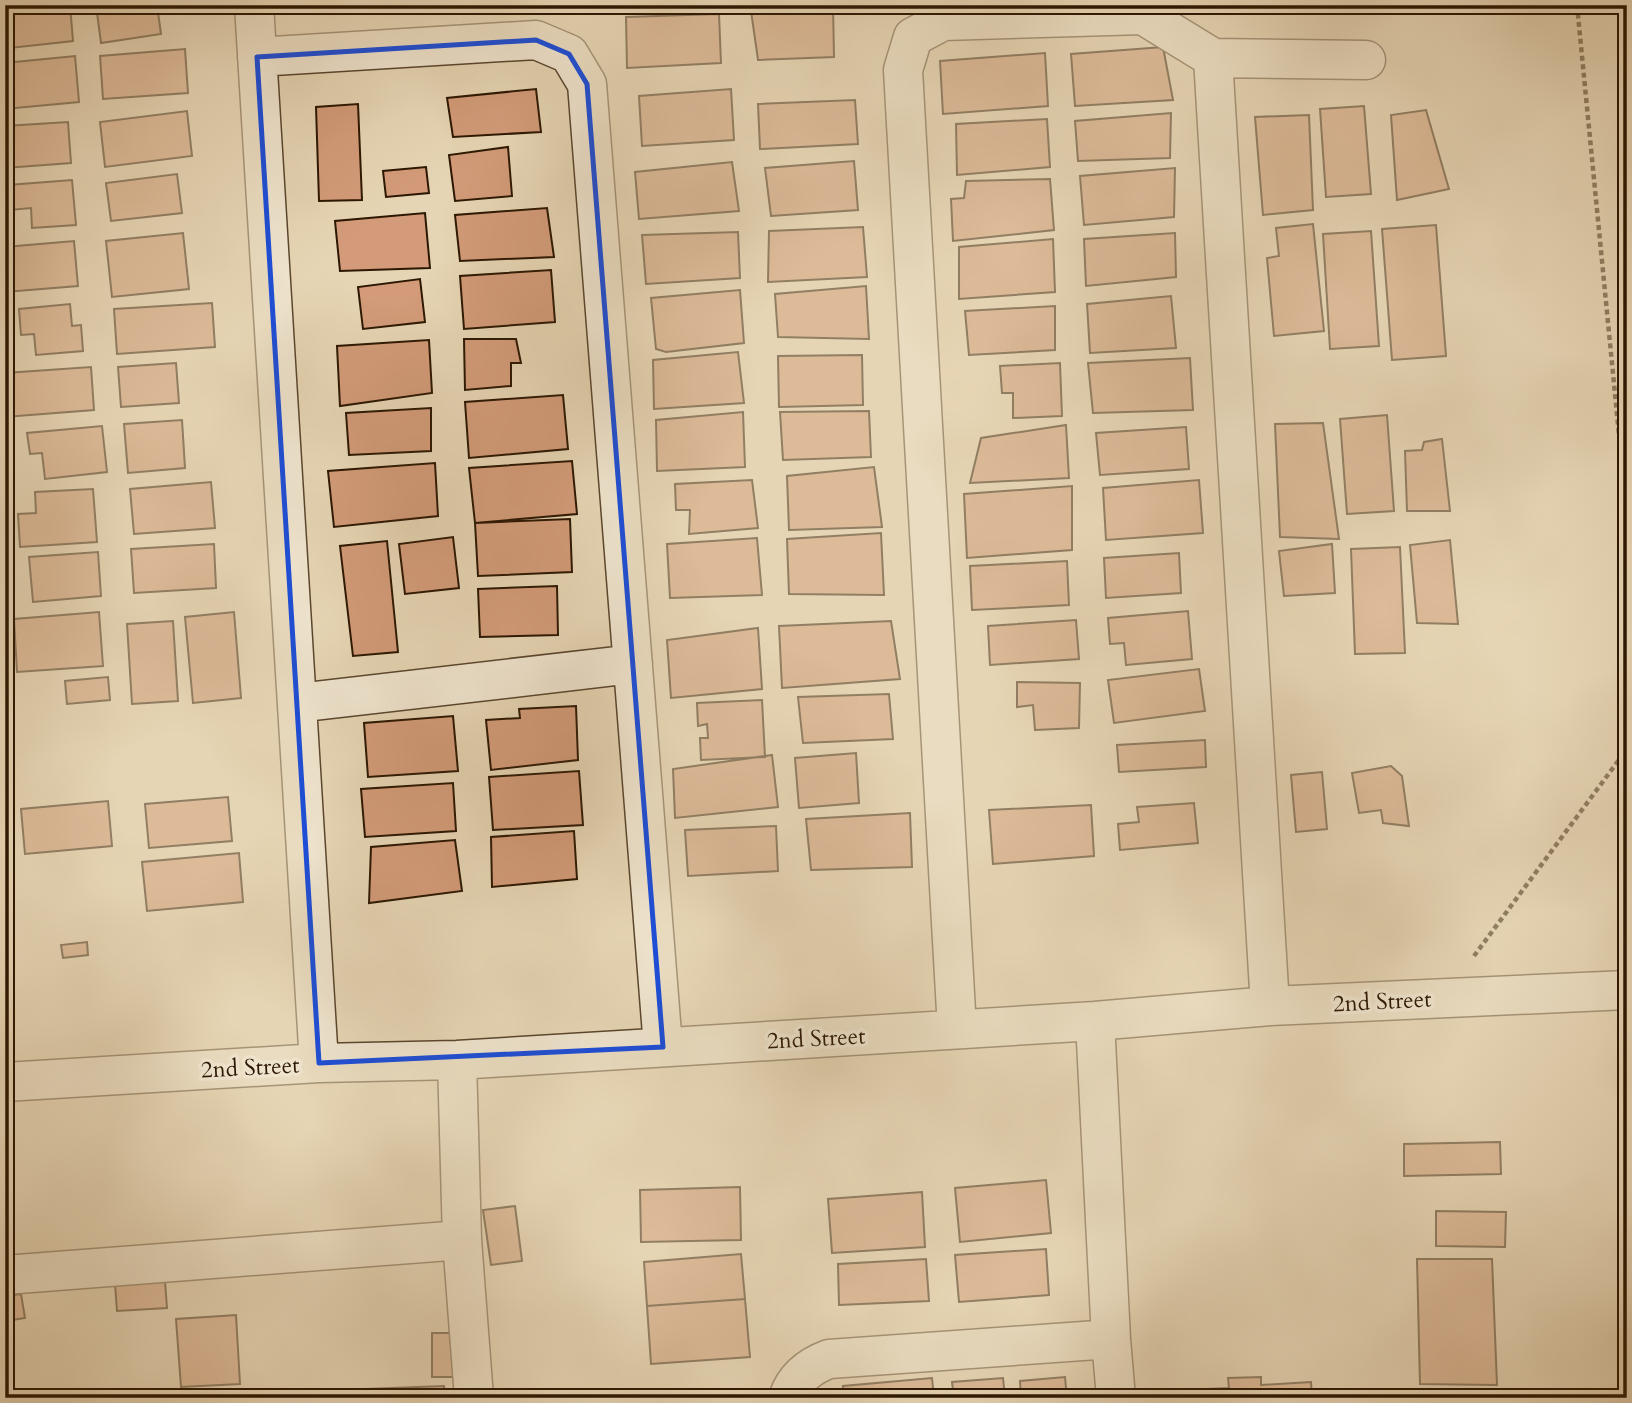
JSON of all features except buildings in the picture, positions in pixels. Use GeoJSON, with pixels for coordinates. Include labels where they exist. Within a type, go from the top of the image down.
{"type":"FeatureCollection","features":[{"type":"Feature","properties":{"kind":"street"},"geometry":{"type":"LineString","coordinates":[[254,5],[319,1063]]}},
{"type":"Feature","properties":{"kind":"street"},"geometry":{"type":"LineString","coordinates":[[957,1029],[903,70],[913,37],[943,21],[1143,15],[1213,58],[1366,60]]}},
{"type":"Feature","properties":{"kind":"street"},"geometry":{"type":"LineString","coordinates":[[257,57],[536,40],[569,54],[587,85],[663,1047]]}},
{"type":"Feature","properties":{"kind":"street"},"geometry":{"type":"LineString","coordinates":[[1213,58],[1270,1006]]}},
{"type":"Feature","properties":{"kind":"street"},"geometry":{"type":"LineString","coordinates":[[297,704],[633,664]]}},
{"type":"Feature","properties":{"kind":"street","name":"2nd Street"},"geometry":{"type":"LineString","coordinates":[[5,1082],[319,1063],[457,1060],[1095,1021],[1270,1006],[1627,990]]}},
{"type":"Feature","properties":{"kind":"street"},"geometry":{"type":"LineString","coordinates":[[1095,1021],[1116,1398]]}},
{"type":"Feature","properties":{"kind":"street"},"geometry":{"type":"LineString","coordinates":[[457,1060],[461,1240],[474,1398]]}},
{"type":"Feature","properties":{"kind":"street"},"geometry":{"type":"LineString","coordinates":[[5,1275],[461,1240]]}},
{"type":"Feature","properties":{"kind":"street"},"geometry":{"type":"LineString","coordinates":[[788,1398],[808,1369],[829,1359],[1111,1339]]}},
{"type":"Feature","properties":{"kind":"path"},"geometry":{"type":"LineString","coordinates":[[1577,5],[1627,517]]}},
{"type":"Feature","properties":{"kind":"path"},"geometry":{"type":"LineString","coordinates":[[1443,998],[1627,748]]}},
{"type":"Feature","properties":{"kind":"highlighted area"},"geometry":{"type":"Polygon","coordinates":[[[536,40],[569,54],[587,84],[663,1047],[319,1063],[257,57],[536,40]]]}}]}
